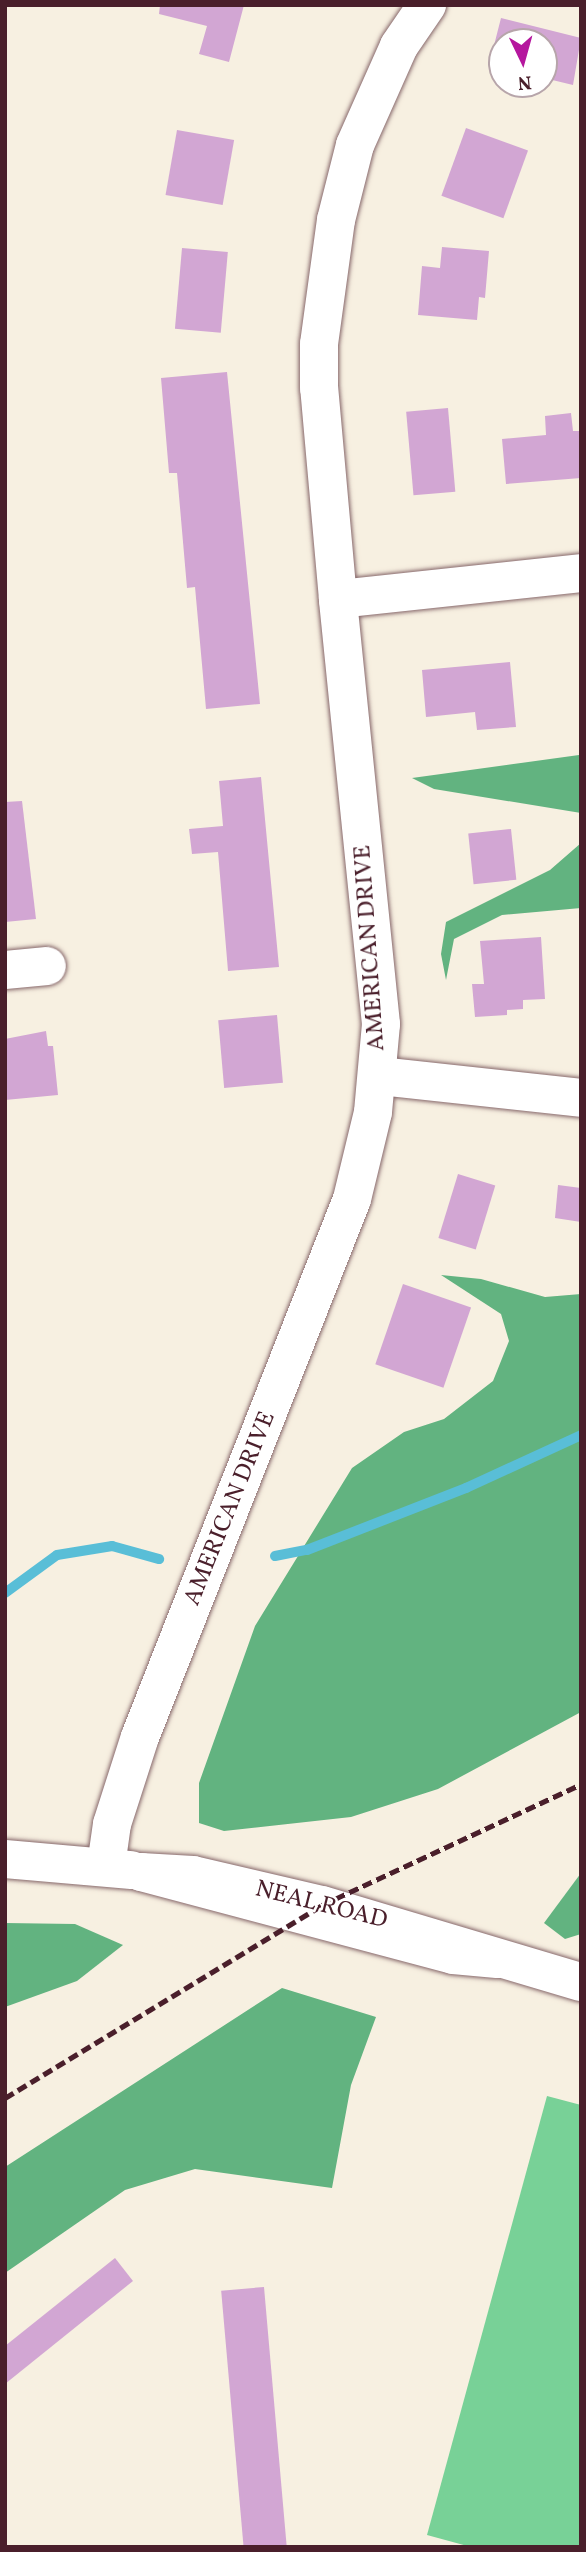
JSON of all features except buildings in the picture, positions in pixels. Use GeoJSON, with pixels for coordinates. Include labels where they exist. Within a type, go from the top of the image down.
{"type":"FeatureCollection","features":[{"type":"Feature","properties":{"kind":"street","name":"AMERICAN DRIVE"},"geometry":{"type":"LineString","coordinates":[[124,1869],[112,1824],[140,1737],[352,1199],[379,1076],[377,974],[319,388],[325,287],[355,145],[399,46],[427,5]]}},
{"type":"Feature","properties":{"kind":"street"},"geometry":{"type":"LineString","coordinates":[[338,599],[581,573]]}},
{"type":"Feature","properties":{"kind":"street"},"geometry":{"type":"LineString","coordinates":[[5,971],[47,966]]}},
{"type":"Feature","properties":{"kind":"street"},"geometry":{"type":"LineString","coordinates":[[379,1076],[581,1097]]}},
{"type":"Feature","properties":{"kind":"street","name":"NEAL ROAD"},"geometry":{"type":"LineString","coordinates":[[5,1858],[193,1875],[264,1890],[461,1943],[497,1959],[581,1982]]}},
{"type":"Feature","properties":{"kind":"green space"},"geometry":{"type":"Polygon","coordinates":[[[579,755],[581,813],[434,789],[412,778],[579,755]]]}},
{"type":"Feature","properties":{"kind":"green space"},"geometry":{"type":"Polygon","coordinates":[[[581,843],[581,908],[502,915],[454,939],[446,980],[441,954],[446,922],[550,870],[581,843]]]}},
{"type":"Feature","properties":{"kind":"green space"},"geometry":{"type":"Polygon","coordinates":[[[441,1275],[481,1279],[545,1297],[581,1294],[581,1712],[438,1789],[351,1817],[224,1831],[199,1823],[199,1783],[255,1626],[352,1468],[404,1432],[444,1419],[493,1381],[509,1341],[501,1314],[441,1275]]]}},
{"type":"Feature","properties":{"kind":"green space"},"geometry":{"type":"Polygon","coordinates":[[[581,1873],[581,1934],[565,1939],[544,1923],[581,1873]]]}},
{"type":"Feature","properties":{"kind":"green space"},"geometry":{"type":"Polygon","coordinates":[[[5,1923],[75,1924],[123,1945],[77,1981],[5,2007],[5,1923]]]}},
{"type":"Feature","properties":{"kind":"green space"},"geometry":{"type":"Polygon","coordinates":[[[282,1988],[376,2017],[351,2085],[332,2188],[195,2169],[125,2190],[5,2273],[5,2167],[282,1988]]]}},
{"type":"Feature","properties":{"kind":"green space"},"geometry":{"type":"Polygon","coordinates":[[[547,2096],[581,2105],[581,2547],[471,2547],[427,2535],[547,2096]]]}},
{"type":"Feature","properties":{"kind":"waterway"},"geometry":{"type":"LineString","coordinates":[[275,1556],[307,1550],[466,1488],[581,1435]]}},
{"type":"Feature","properties":{"kind":"waterway"},"geometry":{"type":"LineString","coordinates":[[5,1593],[57,1555],[112,1546],[159,1559]]}},
{"type":"Feature","properties":{"kind":"railway"},"geometry":{"type":"LineString","coordinates":[[5,2098],[322,1905],[581,1784]]}}]}
